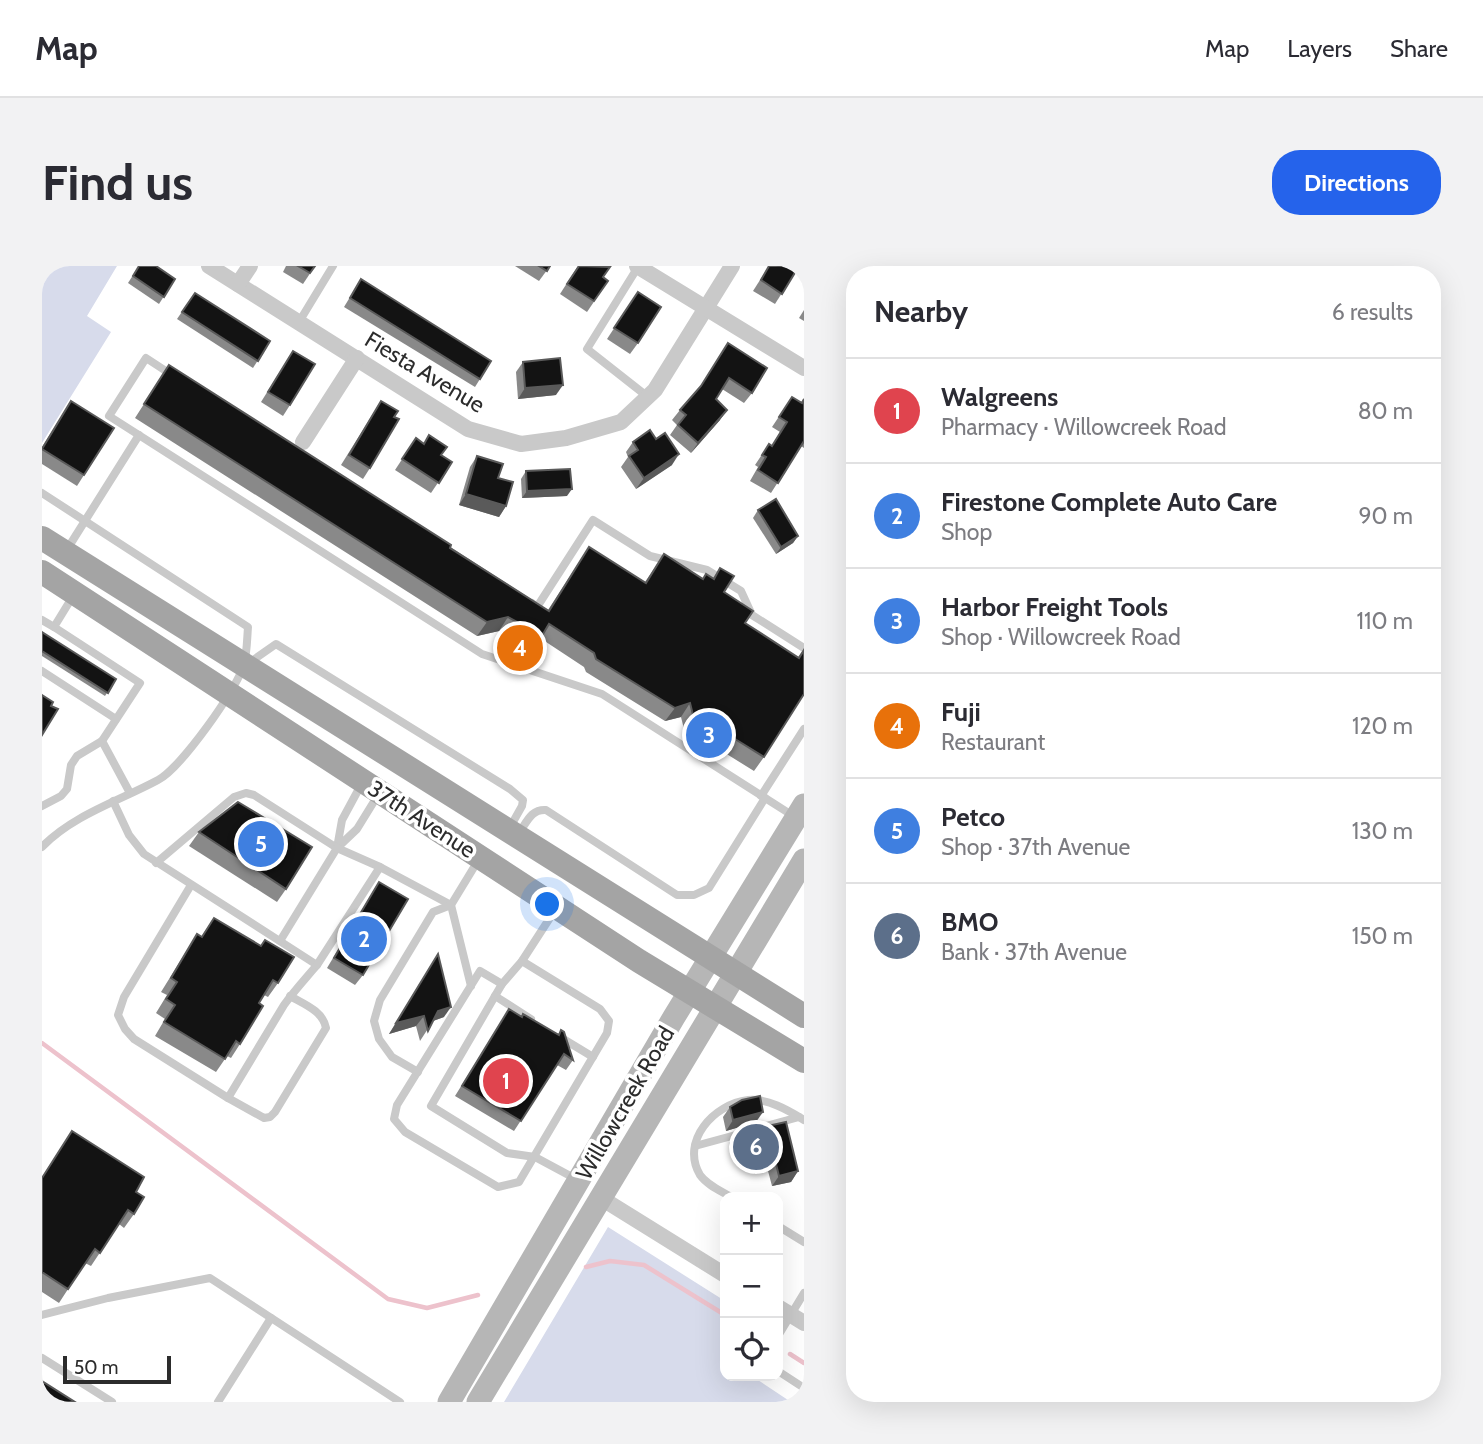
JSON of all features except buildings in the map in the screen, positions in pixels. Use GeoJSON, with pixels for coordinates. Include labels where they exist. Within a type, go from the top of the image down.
{"type":"FeatureCollection","features":[{"type":"Feature","properties":{"kind":"main road","name":"37th Avenue"},"geometry":{"type":"LineString","coordinates":[[42,538],[804,1016]]}},
{"type":"Feature","properties":{"kind":"main road","name":"37th Avenue"},"geometry":{"type":"LineString","coordinates":[[42,572],[689,993],[804,1061]]}},
{"type":"Feature","properties":{"kind":"street","name":"Fiesta Avenue"},"geometry":{"type":"LineString","coordinates":[[209,266],[468,429],[521,444],[566,438],[621,422],[655,390],[733,266]]}},
{"type":"Feature","properties":{"kind":"street"},"geometry":{"type":"LineString","coordinates":[[238,284],[250,266]]}},
{"type":"Feature","properties":{"kind":"street"},"geometry":{"type":"LineString","coordinates":[[638,266],[804,368]]}},
{"type":"Feature","properties":{"kind":"street"},"geometry":{"type":"LineString","coordinates":[[303,442],[357,358]]}},
{"type":"Feature","properties":{"kind":"street","name":"Willowcreek Road"},"geometry":{"type":"LineString","coordinates":[[449,1402],[689,993],[800,812]]}},
{"type":"Feature","properties":{"kind":"street","name":"Willowcreek Road"},"geometry":{"type":"LineString","coordinates":[[478,1402],[804,860]]}},
{"type":"Feature","properties":{"kind":"street"},"geometry":{"type":"LineString","coordinates":[[601,1198],[720,1272]]}},
{"type":"Feature","properties":{"kind":"lane"},"geometry":{"type":"LineString","coordinates":[[299,322],[333,266]]}},
{"type":"Feature","properties":{"kind":"lane"},"geometry":{"type":"LineString","coordinates":[[638,266],[587,349],[648,397]]}},
{"type":"Feature","properties":{"kind":"lane"},"geometry":{"type":"LineString","coordinates":[[180,380],[146,358],[109,416],[482,654],[602,694],[763,797],[800,812]]}},
{"type":"Feature","properties":{"kind":"lane"},"geometry":{"type":"LineString","coordinates":[[65,552],[139,435]]}},
{"type":"Feature","properties":{"kind":"lane"},"geometry":{"type":"LineString","coordinates":[[42,493],[248,627],[244,666],[181,761],[161,779],[68,825],[42,847]]}},
{"type":"Feature","properties":{"kind":"lane"},"geometry":{"type":"LineString","coordinates":[[526,599],[537,607],[593,520],[650,556],[707,570],[741,591],[752,615],[804,648]]}},
{"type":"Feature","properties":{"kind":"lane"},"geometry":{"type":"LineString","coordinates":[[54,627],[75,593]]}},
{"type":"Feature","properties":{"kind":"lane"},"geometry":{"type":"LineString","coordinates":[[42,620],[140,682],[102,741],[77,756],[71,765],[67,789],[61,796],[42,806]]}},
{"type":"Feature","properties":{"kind":"lane"},"geometry":{"type":"LineString","coordinates":[[244,666],[276,644],[510,789],[523,800],[512,834]]}},
{"type":"Feature","properties":{"kind":"lane"},"geometry":{"type":"LineString","coordinates":[[42,671],[116,719]]}},
{"type":"Feature","properties":{"kind":"lane"},"geometry":{"type":"LineString","coordinates":[[512,834],[533,813],[546,810],[677,895],[694,895],[709,888],[804,729]]}},
{"type":"Feature","properties":{"kind":"lane"},"geometry":{"type":"LineString","coordinates":[[102,741],[130,793]]}},
{"type":"Feature","properties":{"kind":"lane"},"geometry":{"type":"LineString","coordinates":[[337,848],[342,820],[372,786]]}},
{"type":"Feature","properties":{"kind":"lane"},"geometry":{"type":"LineString","coordinates":[[280,941],[337,848],[357,829],[372,786]]}},
{"type":"Feature","properties":{"kind":"lane"},"geometry":{"type":"LineString","coordinates":[[156,863],[234,797],[246,793],[254,795],[337,848],[380,867],[451,905],[471,986]]}},
{"type":"Feature","properties":{"kind":"lane"},"geometry":{"type":"LineString","coordinates":[[113,801],[129,835],[144,854],[317,965]]}},
{"type":"Feature","properties":{"kind":"lane"},"geometry":{"type":"LineString","coordinates":[[418,1072],[392,1056],[379,1040],[374,1021],[380,1000],[433,912],[451,905],[480,857]]}},
{"type":"Feature","properties":{"kind":"lane"},"geometry":{"type":"LineString","coordinates":[[228,1098],[290,996],[317,965],[380,867]]}},
{"type":"Feature","properties":{"kind":"lane"},"geometry":{"type":"LineString","coordinates":[[191,885],[124,997],[118,1015],[120,1022],[134,1038],[257,1115],[270,1117],[326,1028],[324,1019],[290,996]]}},
{"type":"Feature","properties":{"kind":"lane"},"geometry":{"type":"LineString","coordinates":[[556,907],[522,961],[502,984],[431,1106],[507,1153],[535,1157],[579,1181]]}},
{"type":"Feature","properties":{"kind":"lane"},"geometry":{"type":"LineString","coordinates":[[502,984],[480,971],[397,1105],[394,1119],[405,1132],[498,1187],[519,1182],[607,1034],[609,1021],[600,1009],[522,961]]}},
{"type":"Feature","properties":{"kind":"lane"},"geometry":{"type":"LineString","coordinates":[[495,996],[539,1024]]}},
{"type":"Feature","properties":{"kind":"lane"},"geometry":{"type":"LineString","coordinates":[[550,1030],[593,1058]]}},
{"type":"Feature","properties":{"kind":"lane"},"geometry":{"type":"LineString","coordinates":[[724,1192],[701,1177],[694,1155],[695,1146],[710,1116],[721,1108],[748,1100],[764,1101],[802,1118]]}},
{"type":"Feature","properties":{"kind":"lane"},"geometry":{"type":"LineString","coordinates":[[695,1146],[802,1118]]}},
{"type":"Feature","properties":{"kind":"lane"},"geometry":{"type":"LineString","coordinates":[[783,1229],[804,1241]]}},
{"type":"Feature","properties":{"kind":"lane"},"geometry":{"type":"LineString","coordinates":[[42,1315],[108,1298],[210,1278],[400,1402]]}},
{"type":"Feature","properties":{"kind":"lane"},"geometry":{"type":"LineString","coordinates":[[791,1315],[804,1293]]}},
{"type":"Feature","properties":{"kind":"lane"},"geometry":{"type":"LineString","coordinates":[[218,1402],[271,1318]]}},
{"type":"Feature","properties":{"kind":"lane"},"geometry":{"type":"LineString","coordinates":[[42,1358],[112,1402]]}},
{"type":"Feature","properties":{"kind":"lane"},"geometry":{"type":"LineString","coordinates":[[783,1374],[804,1388]]}},
{"type":"Feature","properties":{"kind":"shaded area"},"geometry":{"type":"Polygon","coordinates":[[[42,266],[117,266],[87,316],[111,332],[42,443],[42,266]]]}},
{"type":"Feature","properties":{"kind":"shaded area"},"geometry":{"type":"Polygon","coordinates":[[[608,1227],[720,1298],[720,1381],[760,1381],[791,1402],[504,1402],[608,1227]]]}},
{"type":"Feature","properties":{"kind":"waterway"},"geometry":{"type":"LineString","coordinates":[[42,1043],[388,1299],[427,1308],[478,1295]]}},
{"type":"Feature","properties":{"kind":"waterway"},"geometry":{"type":"LineString","coordinates":[[586,1267],[610,1261],[644,1265],[720,1312]]}},
{"type":"Feature","properties":{"kind":"waterway"},"geometry":{"type":"LineString","coordinates":[[790,1354],[804,1363]]}},
{"type":"Feature","properties":{"kind":"place","name":"Fuji"},"geometry":{"type":"Point","coordinates":[520,648]}},
{"type":"Feature","properties":{"kind":"place","name":"Harbor Freight Tools"},"geometry":{"type":"Point","coordinates":[709,735]}},
{"type":"Feature","properties":{"kind":"place","name":"Petco"},"geometry":{"type":"Point","coordinates":[261,844]}},
{"type":"Feature","properties":{"kind":"place","name":"Firestone Complete Auto Care"},"geometry":{"type":"Point","coordinates":[364,939]}},
{"type":"Feature","properties":{"kind":"place","name":"Walgreens"},"geometry":{"type":"Point","coordinates":[506,1081]}},
{"type":"Feature","properties":{"kind":"place","name":"BMO"},"geometry":{"type":"Point","coordinates":[756,1147]}}]}
